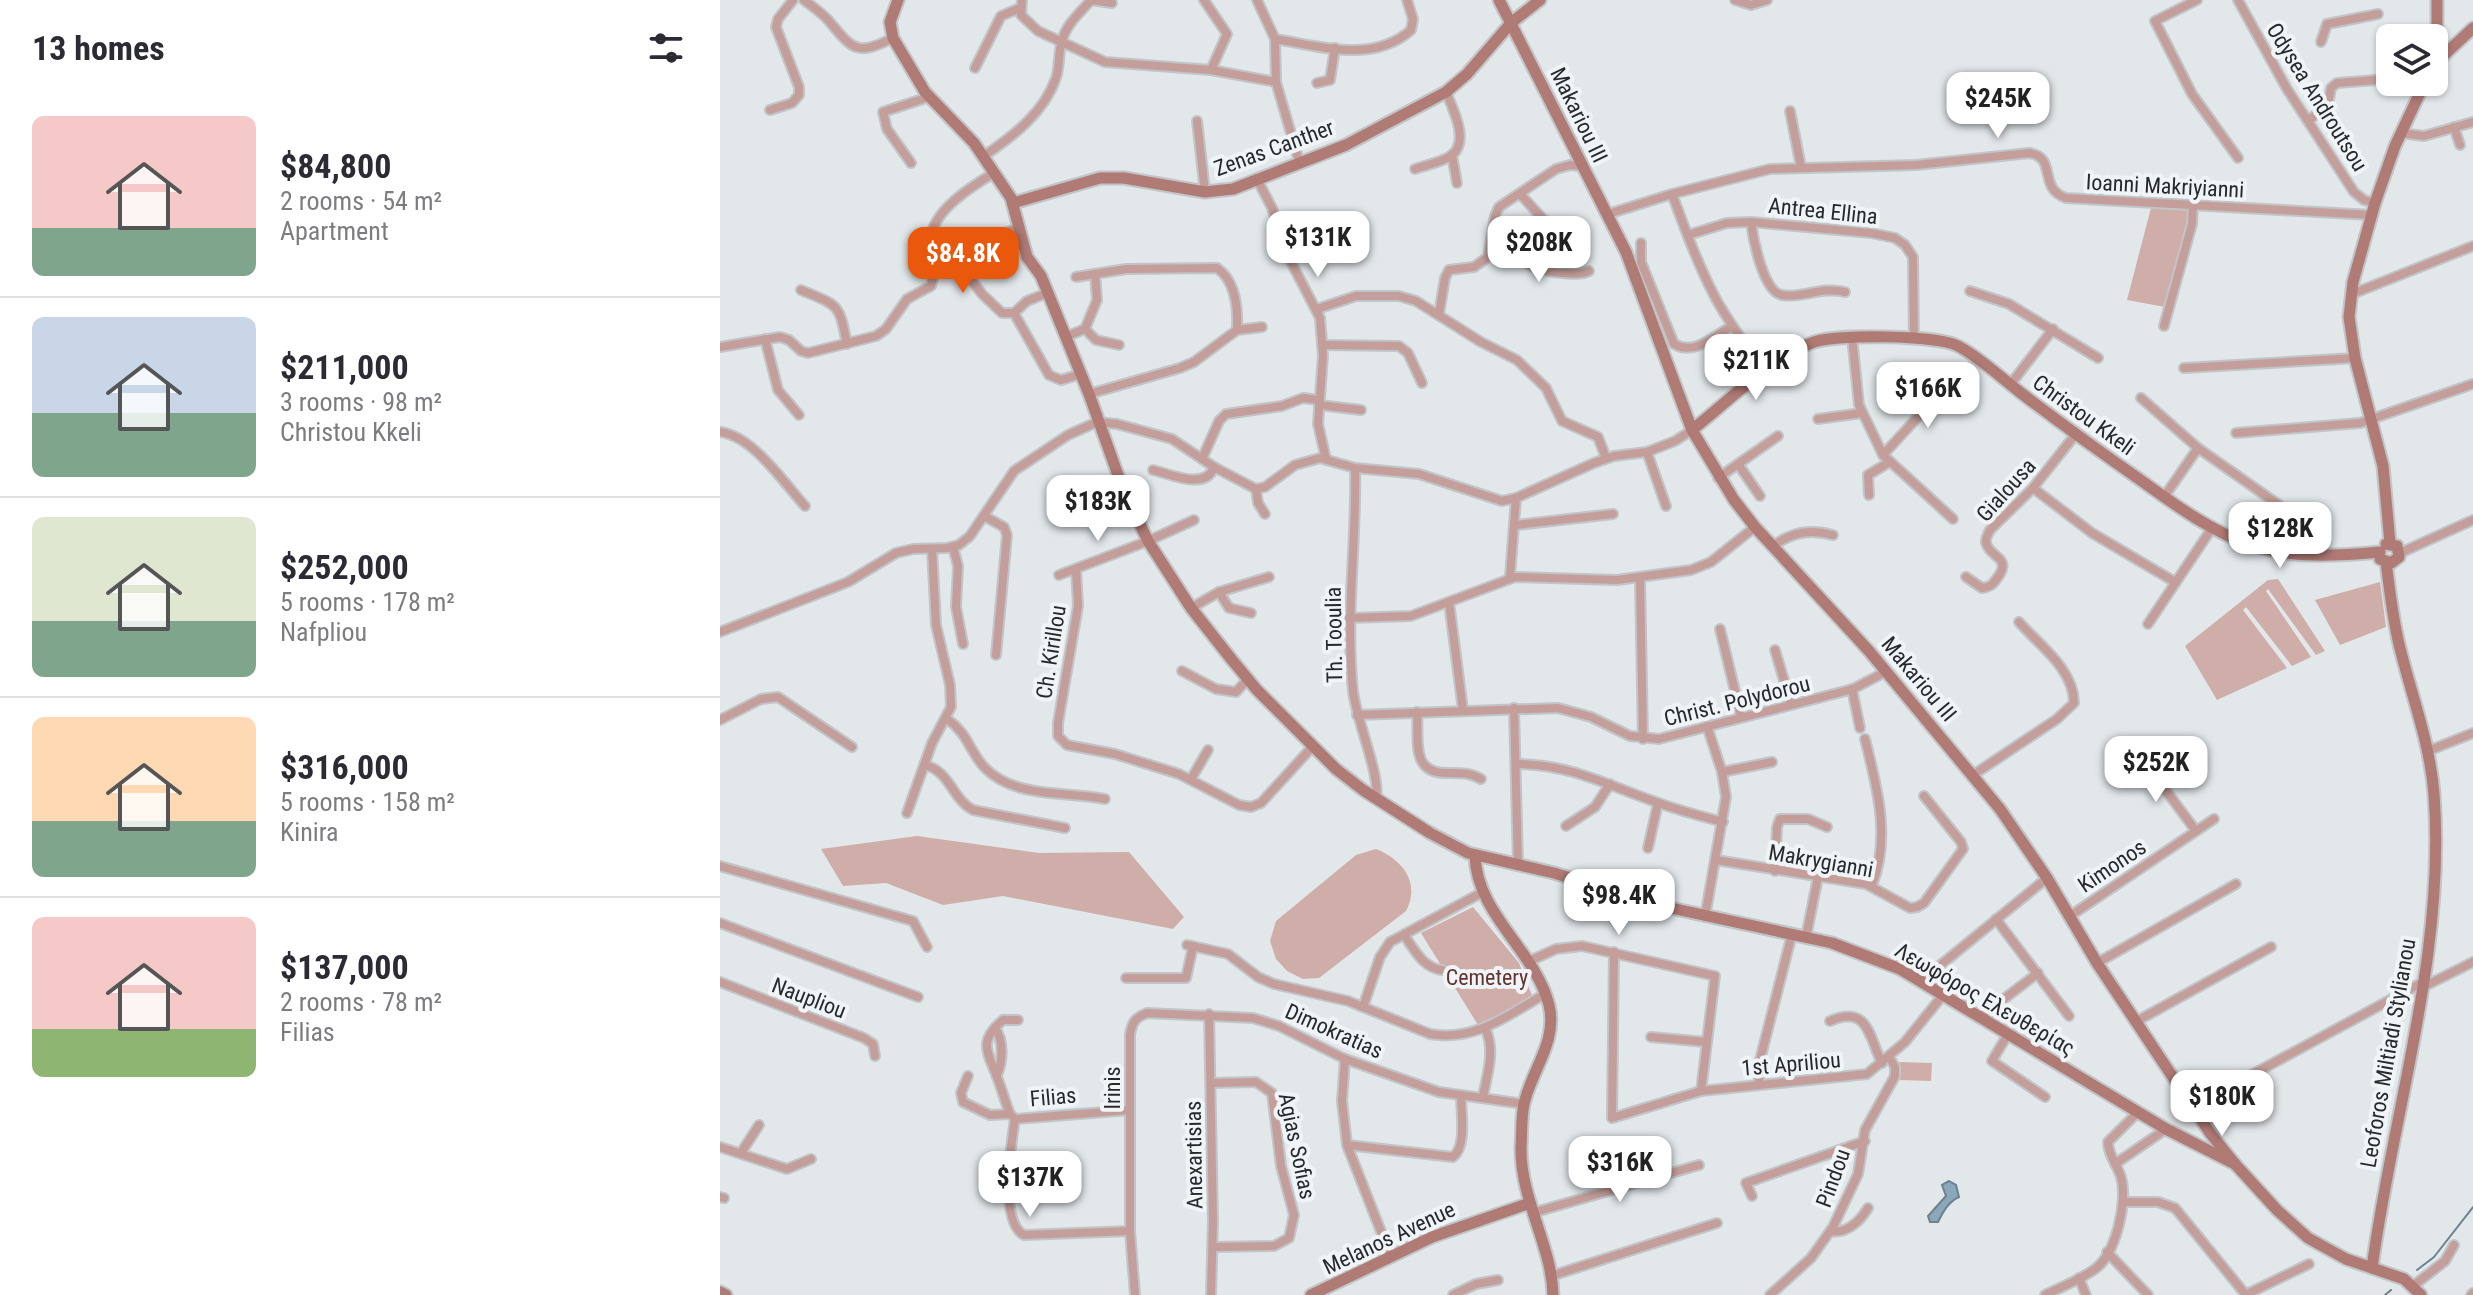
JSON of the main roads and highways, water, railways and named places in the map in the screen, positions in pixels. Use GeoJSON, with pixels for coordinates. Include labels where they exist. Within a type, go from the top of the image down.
{"type":"FeatureCollection","features":[{"type":"Feature","properties":{"kind":"main road","name":"Λεωφόρος Ελευθερίας"},"geometry":{"type":"LineString","coordinates":[[898,0],[890,22],[893,38],[929,97],[967,133],[1013,203],[1027,257],[1039,272],[1089,394],[1123,489],[1148,541],[1191,608],[1248,679],[1336,769],[1452,846],[1475,855],[1705,917],[1806,937],[1861,953],[1921,981],[2166,1129],[2235,1164]]}},
{"type":"Feature","properties":{"kind":"main road","name":"Makariou III"},"geometry":{"type":"LineString","coordinates":[[1499,0],[1608,214],[1635,275],[1692,430],[1718,478],[1755,527],[1887,671],[2000,809],[2047,878],[2097,963],[2210,1133],[2235,1164],[2298,1230],[2320,1246],[2350,1260],[2397,1275],[2417,1290]]}},
{"type":"Feature","properties":{"kind":"main road","name":"Zenas Canther"},"geometry":{"type":"LineString","coordinates":[[1013,203],[1100,178],[1124,178],[1205,192],[1223,192],[1346,145],[1446,92],[1467,74],[1511,23],[1540,0]]}},
{"type":"Feature","properties":{"kind":"main road"},"geometry":{"type":"LineString","coordinates":[[2437,0],[2437,24]]}},
{"type":"Feature","properties":{"kind":"main road"},"geometry":{"type":"LineString","coordinates":[[2448,51],[2473,28]]}},
{"type":"Feature","properties":{"kind":"main road","name":"Leoforos Miltiadi Stylianou"},"geometry":{"type":"LineString","coordinates":[[2372,1268],[2425,984],[2431,919],[2434,797],[2428,751],[2398,643],[2392,601],[2383,466],[2355,358],[2349,317],[2373,209],[2418,96]]}},
{"type":"Feature","properties":{"kind":"main road","name":"Christou Kkeli"},"geometry":{"type":"LineString","coordinates":[[1692,430],[1787,356],[1813,342],[1833,337],[1943,341],[1958,346],[2075,435],[2212,528],[2259,547],[2321,557],[2390,554]]}},
{"type":"Feature","properties":{"kind":"main road"},"geometry":{"type":"LineString","coordinates":[[1475,855],[1481,893],[1527,962],[1545,994],[1550,1013],[1546,1047],[1524,1104],[1521,1148],[1531,1208],[1551,1276],[1553,1295]]}},
{"type":"Feature","properties":{"kind":"main road"},"geometry":{"type":"LineString","coordinates":[[1481,893],[1487,869],[1493,860]]}},
{"type":"Feature","properties":{"kind":"main road"},"geometry":{"type":"LineString","coordinates":[[2192,1143],[2206,1138],[2210,1133]]}},
{"type":"Feature","properties":{"kind":"main road","name":"Melanos Avenue"},"geometry":{"type":"LineString","coordinates":[[1311,1295],[1327,1292],[1443,1232],[1531,1208]]}},
{"type":"Feature","properties":{"kind":"main road"},"geometry":{"type":"LineString","coordinates":[[2350,1260],[2365,1258],[2376,1243]]}},
{"type":"Feature","properties":{"kind":"main road"},"geometry":{"type":"LineString","coordinates":[[2376,1243],[2380,1257],[2397,1275]]}},
{"type":"Feature","properties":{"kind":"main road"},"geometry":{"type":"LineString","coordinates":[[720,1292],[726,1295]]}},
{"type":"Feature","properties":{"kind":"water"},"geometry":{"type":"Polygon","coordinates":[[[1949,1181],[1956,1185],[1959,1197],[1949,1204],[1938,1222],[1930,1222],[1928,1216],[1946,1196],[1942,1185],[1949,1181]]]}},
{"type":"Feature","properties":{"kind":"waterway"},"geometry":{"type":"LineString","coordinates":[[2417,1270],[2434,1257],[2473,1207]]}},
{"type":"Feature","properties":{"kind":"waterway"},"geometry":{"type":"LineString","coordinates":[[2385,1295],[2391,1290]]}},
{"type":"Feature","properties":{"kind":"park label","name":"Cemetery"},"geometry":{"type":"Point","coordinates":[1487,977]}}]}
